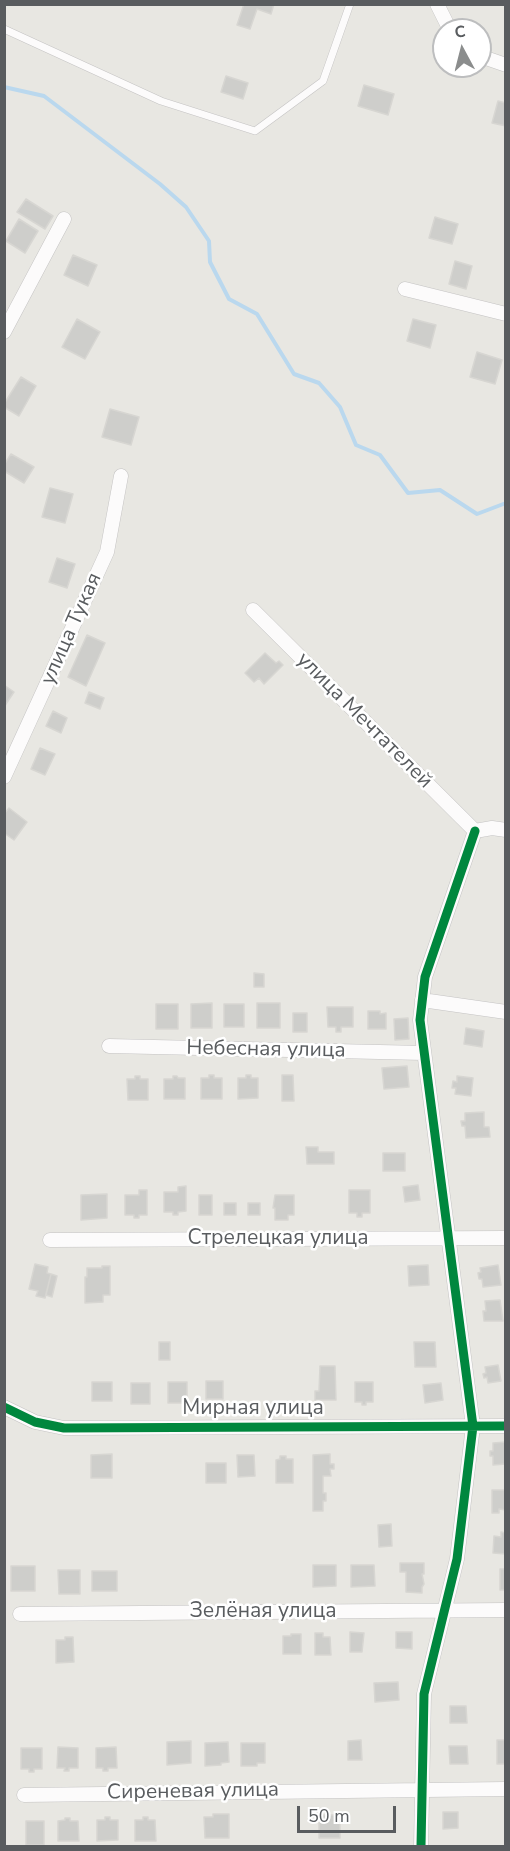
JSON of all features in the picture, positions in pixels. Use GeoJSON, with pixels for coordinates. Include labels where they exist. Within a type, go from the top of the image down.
{"type":"FeatureCollection","features":[{"type":"Feature","properties":{"kind":"street"},"geometry":{"type":"LineString","coordinates":[[438,4],[444,18]]}},
{"type":"Feature","properties":{"kind":"street"},"geometry":{"type":"LineString","coordinates":[[4,332],[64,219]]}},
{"type":"Feature","properties":{"kind":"street"},"geometry":{"type":"LineString","coordinates":[[405,289],[506,314]]}},
{"type":"Feature","properties":{"kind":"street","name":"улица Тукая"},"geometry":{"type":"LineString","coordinates":[[4,777],[107,552],[121,476]]}},
{"type":"Feature","properties":{"kind":"street","name":"улица Мечтателей"},"geometry":{"type":"LineString","coordinates":[[253,610],[475,831]]}},
{"type":"Feature","properties":{"kind":"street"},"geometry":{"type":"LineString","coordinates":[[421,1846],[424,1694],[457,1559],[473,1426],[420,1020],[425,977],[475,831],[492,828],[506,830]]}},
{"type":"Feature","properties":{"kind":"street"},"geometry":{"type":"LineString","coordinates":[[422,1000],[506,1012]]}},
{"type":"Feature","properties":{"kind":"street","name":"Небесная улица"},"geometry":{"type":"LineString","coordinates":[[109,1046],[423,1053]]}},
{"type":"Feature","properties":{"kind":"street","name":"Стрелецкая улица"},"geometry":{"type":"LineString","coordinates":[[50,1240],[506,1238]]}},
{"type":"Feature","properties":{"kind":"street","name":"Мирная улица"},"geometry":{"type":"LineString","coordinates":[[4,1407],[35,1422],[64,1428],[506,1426]]}},
{"type":"Feature","properties":{"kind":"street","name":"Зелёная улица"},"geometry":{"type":"LineString","coordinates":[[21,1614],[506,1610]]}},
{"type":"Feature","properties":{"kind":"street","name":"Сиреневая улица"},"geometry":{"type":"LineString","coordinates":[[24,1795],[506,1789]]}},
{"type":"Feature","properties":{"kind":"lane"},"geometry":{"type":"LineString","coordinates":[[4,29],[161,101],[255,131],[323,81],[350,4]]}},
{"type":"Feature","properties":{"kind":"building"},"geometry":{"type":"Polygon","coordinates":[[[244,4],[274,4],[271,14],[257,9],[250,29],[237,25],[244,4]]]}},
{"type":"Feature","properties":{"kind":"building"},"geometry":{"type":"Polygon","coordinates":[[[226,76],[248,83],[243,99],[221,92],[226,76]]]}},
{"type":"Feature","properties":{"kind":"building"},"geometry":{"type":"Polygon","coordinates":[[[364,85],[394,94],[388,115],[358,106],[364,85]]]}},
{"type":"Feature","properties":{"kind":"building"},"geometry":{"type":"Polygon","coordinates":[[[498,101],[506,103],[506,126],[492,123],[498,101]]]}},
{"type":"Feature","properties":{"kind":"building"},"geometry":{"type":"Polygon","coordinates":[[[26,199],[53,216],[45,229],[17,212],[26,199]]]}},
{"type":"Feature","properties":{"kind":"building"},"geometry":{"type":"Polygon","coordinates":[[[435,217],[458,224],[452,244],[429,238],[435,217]]]}},
{"type":"Feature","properties":{"kind":"building"},"geometry":{"type":"Polygon","coordinates":[[[19,219],[38,231],[25,253],[6,241],[19,219]]]}},
{"type":"Feature","properties":{"kind":"building"},"geometry":{"type":"Polygon","coordinates":[[[73,255],[97,265],[88,286],[64,275],[73,255]]]}},
{"type":"Feature","properties":{"kind":"building"},"geometry":{"type":"Polygon","coordinates":[[[455,261],[472,266],[466,289],[449,284],[455,261]]]}},
{"type":"Feature","properties":{"kind":"building"},"geometry":{"type":"Polygon","coordinates":[[[77,319],[100,332],[85,359],[62,347],[77,319]]]}},
{"type":"Feature","properties":{"kind":"building"},"geometry":{"type":"Polygon","coordinates":[[[413,319],[436,325],[430,348],[407,341],[413,319]]]}},
{"type":"Feature","properties":{"kind":"building"},"geometry":{"type":"Polygon","coordinates":[[[477,352],[502,360],[495,384],[470,377],[477,352]]]}},
{"type":"Feature","properties":{"kind":"building"},"geometry":{"type":"Polygon","coordinates":[[[21,377],[36,386],[19,416],[4,407],[4,404],[21,377]]]}},
{"type":"Feature","properties":{"kind":"building"},"geometry":{"type":"Polygon","coordinates":[[[110,409],[139,417],[131,445],[102,437],[110,409]]]}},
{"type":"Feature","properties":{"kind":"building"},"geometry":{"type":"Polygon","coordinates":[[[11,454],[34,467],[24,483],[4,471],[4,465],[11,454]]]}},
{"type":"Feature","properties":{"kind":"building"},"geometry":{"type":"Polygon","coordinates":[[[50,488],[73,494],[65,523],[42,517],[50,488]]]}},
{"type":"Feature","properties":{"kind":"building"},"geometry":{"type":"Polygon","coordinates":[[[57,558],[75,564],[67,588],[49,582],[57,558]]]}},
{"type":"Feature","properties":{"kind":"building"},"geometry":{"type":"Polygon","coordinates":[[[87,635],[105,643],[86,686],[68,677],[87,635]]]}},
{"type":"Feature","properties":{"kind":"building"},"geometry":{"type":"Polygon","coordinates":[[[265,653],[276,663],[279,661],[283,665],[264,684],[259,678],[254,682],[245,673],[265,653]]]}},
{"type":"Feature","properties":{"kind":"building"},"geometry":{"type":"Polygon","coordinates":[[[4,685],[14,692],[4,707],[4,685]]]}},
{"type":"Feature","properties":{"kind":"building"},"geometry":{"type":"Polygon","coordinates":[[[89,692],[104,698],[100,709],[85,703],[89,692]]]}},
{"type":"Feature","properties":{"kind":"building"},"geometry":{"type":"Polygon","coordinates":[[[53,711],[67,718],[61,733],[46,726],[53,711]]]}},
{"type":"Feature","properties":{"kind":"building"},"geometry":{"type":"Polygon","coordinates":[[[40,748],[55,754],[45,775],[31,769],[40,748]]]}},
{"type":"Feature","properties":{"kind":"building"},"geometry":{"type":"Polygon","coordinates":[[[9,808],[27,822],[14,840],[4,833],[4,814],[9,808]]]}},
{"type":"Feature","properties":{"kind":"building"},"geometry":{"type":"Polygon","coordinates":[[[254,973],[264,974],[264,987],[254,987],[254,973]]]}},
{"type":"Feature","properties":{"kind":"building"},"geometry":{"type":"Polygon","coordinates":[[[212,1003],[212,1028],[191,1028],[191,1004],[212,1003]]]}},
{"type":"Feature","properties":{"kind":"building"},"geometry":{"type":"Polygon","coordinates":[[[257,1003],[280,1003],[280,1028],[257,1028],[257,1003]]]}},
{"type":"Feature","properties":{"kind":"building"},"geometry":{"type":"Polygon","coordinates":[[[156,1004],[178,1004],[178,1029],[156,1029],[156,1004]]]}},
{"type":"Feature","properties":{"kind":"building"},"geometry":{"type":"Polygon","coordinates":[[[224,1004],[244,1004],[244,1027],[224,1027],[224,1004]]]}},
{"type":"Feature","properties":{"kind":"building"},"geometry":{"type":"Polygon","coordinates":[[[327,1007],[353,1007],[353,1027],[341,1027],[341,1032],[336,1032],[336,1027],[328,1027],[327,1007]]]}},
{"type":"Feature","properties":{"kind":"building"},"geometry":{"type":"Polygon","coordinates":[[[368,1011],[386,1013],[386,1029],[368,1029],[368,1011]]]}},
{"type":"Feature","properties":{"kind":"building"},"geometry":{"type":"Polygon","coordinates":[[[293,1013],[307,1013],[307,1032],[293,1032],[293,1013]]]}},
{"type":"Feature","properties":{"kind":"building"},"geometry":{"type":"Polygon","coordinates":[[[408,1018],[409,1039],[395,1040],[394,1019],[408,1018]]]}},
{"type":"Feature","properties":{"kind":"building"},"geometry":{"type":"Polygon","coordinates":[[[466,1028],[484,1031],[482,1047],[464,1044],[466,1028]]]}},
{"type":"Feature","properties":{"kind":"building"},"geometry":{"type":"Polygon","coordinates":[[[407,1066],[409,1087],[384,1089],[382,1068],[407,1066]]]}},
{"type":"Feature","properties":{"kind":"building"},"geometry":{"type":"Polygon","coordinates":[[[209,1075],[222,1078],[222,1099],[201,1099],[201,1078],[209,1078],[209,1075]]]}},
{"type":"Feature","properties":{"kind":"building"},"geometry":{"type":"Polygon","coordinates":[[[246,1075],[258,1078],[258,1098],[238,1099],[238,1078],[246,1078],[246,1075]]]}},
{"type":"Feature","properties":{"kind":"building"},"geometry":{"type":"Polygon","coordinates":[[[282,1075],[293,1075],[294,1101],[282,1101],[282,1075]]]}},
{"type":"Feature","properties":{"kind":"building"},"geometry":{"type":"Polygon","coordinates":[[[135,1076],[148,1079],[148,1100],[128,1100],[127,1079],[135,1079],[135,1076]]]}},
{"type":"Feature","properties":{"kind":"building"},"geometry":{"type":"Polygon","coordinates":[[[173,1076],[185,1078],[185,1099],[164,1099],[164,1079],[173,1079],[173,1076]]]}},
{"type":"Feature","properties":{"kind":"building"},"geometry":{"type":"Polygon","coordinates":[[[457,1076],[473,1078],[471,1096],[455,1094],[456,1088],[452,1088],[453,1081],[457,1082],[457,1076]]]}},
{"type":"Feature","properties":{"kind":"building"},"geometry":{"type":"Polygon","coordinates":[[[484,1112],[484,1127],[489,1127],[490,1137],[466,1138],[465,1126],[462,1126],[461,1121],[465,1121],[465,1113],[484,1112]]]}},
{"type":"Feature","properties":{"kind":"building"},"geometry":{"type":"Polygon","coordinates":[[[306,1147],[318,1147],[318,1152],[334,1152],[334,1164],[307,1164],[306,1147]]]}},
{"type":"Feature","properties":{"kind":"building"},"geometry":{"type":"Polygon","coordinates":[[[383,1153],[405,1153],[405,1171],[383,1171],[383,1153]]]}},
{"type":"Feature","properties":{"kind":"building"},"geometry":{"type":"Polygon","coordinates":[[[418,1185],[420,1200],[405,1202],[403,1187],[418,1185]]]}},
{"type":"Feature","properties":{"kind":"building"},"geometry":{"type":"Polygon","coordinates":[[[186,1186],[186,1211],[178,1212],[178,1215],[173,1215],[173,1212],[164,1212],[164,1192],[178,1192],[178,1187],[186,1186]]]}},
{"type":"Feature","properties":{"kind":"building"},"geometry":{"type":"Polygon","coordinates":[[[139,1190],[147,1190],[147,1215],[134,1218],[134,1215],[125,1215],[125,1195],[139,1195],[139,1190]]]}},
{"type":"Feature","properties":{"kind":"building"},"geometry":{"type":"Polygon","coordinates":[[[349,1190],[370,1190],[370,1213],[362,1213],[362,1217],[357,1217],[357,1213],[349,1213],[349,1190]]]}},
{"type":"Feature","properties":{"kind":"building"},"geometry":{"type":"Polygon","coordinates":[[[107,1194],[107,1218],[81,1220],[81,1195],[107,1194]]]}},
{"type":"Feature","properties":{"kind":"building"},"geometry":{"type":"Polygon","coordinates":[[[199,1195],[212,1195],[212,1215],[199,1215],[199,1195]]]}},
{"type":"Feature","properties":{"kind":"building"},"geometry":{"type":"Polygon","coordinates":[[[275,1195],[294,1195],[294,1215],[288,1215],[288,1220],[275,1220],[275,1208],[273,1208],[275,1195]]]}},
{"type":"Feature","properties":{"kind":"building"},"geometry":{"type":"Polygon","coordinates":[[[224,1203],[236,1203],[236,1215],[224,1215],[224,1203]]]}},
{"type":"Feature","properties":{"kind":"building"},"geometry":{"type":"Polygon","coordinates":[[[248,1203],[260,1203],[260,1215],[248,1215],[248,1203]]]}},
{"type":"Feature","properties":{"kind":"building"},"geometry":{"type":"Polygon","coordinates":[[[35,1264],[48,1267],[47,1273],[51,1274],[45,1298],[36,1296],[38,1291],[29,1289],[35,1264]]]}},
{"type":"Feature","properties":{"kind":"building"},"geometry":{"type":"Polygon","coordinates":[[[428,1265],[429,1285],[409,1286],[408,1266],[428,1265]]]}},
{"type":"Feature","properties":{"kind":"building"},"geometry":{"type":"Polygon","coordinates":[[[498,1265],[501,1285],[483,1287],[478,1273],[481,1272],[480,1268],[498,1265]]]}},
{"type":"Feature","properties":{"kind":"building"},"geometry":{"type":"Polygon","coordinates":[[[102,1266],[110,1266],[110,1295],[103,1295],[103,1302],[85,1303],[87,1268],[102,1268],[102,1266]]]}},
{"type":"Feature","properties":{"kind":"building"},"geometry":{"type":"Polygon","coordinates":[[[51,1274],[57,1276],[52,1297],[46,1295],[51,1274]]]}},
{"type":"Feature","properties":{"kind":"building"},"geometry":{"type":"Polygon","coordinates":[[[500,1300],[503,1321],[484,1321],[485,1301],[500,1300]]]}},
{"type":"Feature","properties":{"kind":"building"},"geometry":{"type":"Polygon","coordinates":[[[159,1342],[170,1342],[170,1360],[159,1360],[159,1342]]]}},
{"type":"Feature","properties":{"kind":"building"},"geometry":{"type":"Polygon","coordinates":[[[414,1342],[435,1342],[436,1367],[415,1367],[414,1342]]]}},
{"type":"Feature","properties":{"kind":"building"},"geometry":{"type":"Polygon","coordinates":[[[498,1365],[501,1381],[488,1383],[487,1377],[484,1378],[483,1374],[486,1373],[485,1367],[498,1365]]]}},
{"type":"Feature","properties":{"kind":"building"},"geometry":{"type":"Polygon","coordinates":[[[320,1366],[335,1366],[336,1400],[315,1400],[315,1391],[319,1391],[320,1366]]]}},
{"type":"Feature","properties":{"kind":"building"},"geometry":{"type":"Polygon","coordinates":[[[206,1381],[223,1381],[223,1399],[206,1399],[206,1381]]]}},
{"type":"Feature","properties":{"kind":"building"},"geometry":{"type":"Polygon","coordinates":[[[92,1382],[112,1382],[112,1401],[92,1401],[92,1382]]]}},
{"type":"Feature","properties":{"kind":"building"},"geometry":{"type":"Polygon","coordinates":[[[168,1382],[187,1382],[187,1403],[168,1403],[168,1382]]]}},
{"type":"Feature","properties":{"kind":"building"},"geometry":{"type":"Polygon","coordinates":[[[355,1382],[373,1382],[373,1402],[366,1402],[366,1405],[362,1405],[362,1402],[355,1402],[355,1382]]]}},
{"type":"Feature","properties":{"kind":"building"},"geometry":{"type":"Polygon","coordinates":[[[131,1383],[150,1383],[150,1404],[131,1404],[131,1383]]]}},
{"type":"Feature","properties":{"kind":"building"},"geometry":{"type":"Polygon","coordinates":[[[441,1383],[443,1400],[425,1403],[423,1385],[441,1383]]]}},
{"type":"Feature","properties":{"kind":"building"},"geometry":{"type":"Polygon","coordinates":[[[506,1442],[506,1464],[493,1465],[493,1456],[490,1456],[490,1451],[493,1451],[493,1443],[506,1442]]]}},
{"type":"Feature","properties":{"kind":"building"},"geometry":{"type":"Polygon","coordinates":[[[112,1454],[112,1478],[91,1478],[91,1455],[112,1454]]]}},
{"type":"Feature","properties":{"kind":"building"},"geometry":{"type":"Polygon","coordinates":[[[330,1454],[330,1464],[334,1464],[334,1469],[330,1469],[331,1476],[323,1476],[323,1493],[326,1493],[326,1501],[323,1501],[323,1511],[313,1511],[313,1455],[330,1454]]]}},
{"type":"Feature","properties":{"kind":"building"},"geometry":{"type":"Polygon","coordinates":[[[237,1455],[254,1455],[255,1476],[238,1477],[237,1455]]]}},
{"type":"Feature","properties":{"kind":"building"},"geometry":{"type":"Polygon","coordinates":[[[280,1456],[293,1459],[293,1483],[276,1483],[276,1460],[280,1459],[280,1456]]]}},
{"type":"Feature","properties":{"kind":"building"},"geometry":{"type":"Polygon","coordinates":[[[206,1463],[226,1463],[226,1483],[206,1483],[206,1463]]]}},
{"type":"Feature","properties":{"kind":"building"},"geometry":{"type":"Polygon","coordinates":[[[492,1490],[506,1490],[506,1510],[499,1509],[499,1513],[492,1513],[492,1490]]]}},
{"type":"Feature","properties":{"kind":"building"},"geometry":{"type":"Polygon","coordinates":[[[391,1524],[392,1546],[379,1547],[378,1525],[391,1524]]]}},
{"type":"Feature","properties":{"kind":"building"},"geometry":{"type":"Polygon","coordinates":[[[501,1532],[506,1533],[506,1554],[493,1553],[494,1536],[501,1537],[501,1532]]]}},
{"type":"Feature","properties":{"kind":"building"},"geometry":{"type":"Polygon","coordinates":[[[400,1563],[424,1563],[422,1593],[406,1592],[406,1572],[400,1572],[400,1563]]]}},
{"type":"Feature","properties":{"kind":"building"},"geometry":{"type":"Polygon","coordinates":[[[313,1565],[336,1565],[336,1586],[313,1587],[313,1565]]]}},
{"type":"Feature","properties":{"kind":"building"},"geometry":{"type":"Polygon","coordinates":[[[351,1565],[374,1565],[375,1586],[351,1587],[351,1565]]]}},
{"type":"Feature","properties":{"kind":"building"},"geometry":{"type":"Polygon","coordinates":[[[11,1566],[35,1566],[35,1591],[11,1591],[11,1566]]]}},
{"type":"Feature","properties":{"kind":"building"},"geometry":{"type":"Polygon","coordinates":[[[500,1569],[506,1569],[506,1590],[500,1590],[500,1569]]]}},
{"type":"Feature","properties":{"kind":"building"},"geometry":{"type":"Polygon","coordinates":[[[58,1570],[80,1570],[80,1594],[59,1594],[58,1570]]]}},
{"type":"Feature","properties":{"kind":"building"},"geometry":{"type":"Polygon","coordinates":[[[92,1571],[117,1571],[117,1591],[92,1591],[92,1571]]]}},
{"type":"Feature","properties":{"kind":"building"},"geometry":{"type":"Polygon","coordinates":[[[350,1632],[364,1633],[362,1652],[350,1652],[350,1632]]]}},
{"type":"Feature","properties":{"kind":"building"},"geometry":{"type":"Polygon","coordinates":[[[396,1632],[412,1632],[412,1649],[396,1648],[396,1632]]]}},
{"type":"Feature","properties":{"kind":"building"},"geometry":{"type":"Polygon","coordinates":[[[315,1633],[323,1633],[323,1637],[330,1637],[331,1655],[315,1655],[315,1633]]]}},
{"type":"Feature","properties":{"kind":"building"},"geometry":{"type":"Polygon","coordinates":[[[291,1634],[301,1634],[301,1654],[283,1654],[283,1636],[291,1636],[291,1634]]]}},
{"type":"Feature","properties":{"kind":"building"},"geometry":{"type":"Polygon","coordinates":[[[65,1637],[73,1637],[74,1662],[56,1663],[56,1640],[65,1640],[65,1637]]]}},
{"type":"Feature","properties":{"kind":"building"},"geometry":{"type":"Polygon","coordinates":[[[398,1682],[399,1700],[375,1702],[374,1683],[398,1682]]]}},
{"type":"Feature","properties":{"kind":"building"},"geometry":{"type":"Polygon","coordinates":[[[450,1706],[466,1706],[467,1723],[450,1723],[450,1706]]]}},
{"type":"Feature","properties":{"kind":"building"},"geometry":{"type":"Polygon","coordinates":[[[361,1740],[362,1760],[348,1760],[348,1741],[361,1740]]]}},
{"type":"Feature","properties":{"kind":"building"},"geometry":{"type":"Polygon","coordinates":[[[497,1740],[506,1740],[506,1764],[497,1764],[497,1740]]]}},
{"type":"Feature","properties":{"kind":"building"},"geometry":{"type":"Polygon","coordinates":[[[191,1741],[191,1763],[167,1765],[167,1742],[191,1741]]]}},
{"type":"Feature","properties":{"kind":"building"},"geometry":{"type":"Polygon","coordinates":[[[228,1742],[229,1762],[205,1766],[205,1743],[228,1742]]]}},
{"type":"Feature","properties":{"kind":"building"},"geometry":{"type":"Polygon","coordinates":[[[241,1743],[265,1743],[265,1763],[257,1763],[257,1766],[241,1766],[241,1743]]]}},
{"type":"Feature","properties":{"kind":"building"},"geometry":{"type":"Polygon","coordinates":[[[449,1746],[467,1746],[468,1764],[450,1764],[449,1746]]]}},
{"type":"Feature","properties":{"kind":"building"},"geometry":{"type":"Polygon","coordinates":[[[58,1747],[78,1748],[78,1768],[69,1768],[69,1771],[64,1771],[65,1768],[57,1768],[58,1747]]]}},
{"type":"Feature","properties":{"kind":"building"},"geometry":{"type":"Polygon","coordinates":[[[116,1747],[117,1768],[108,1768],[108,1771],[103,1771],[103,1768],[96,1768],[96,1748],[116,1747]]]}},
{"type":"Feature","properties":{"kind":"building"},"geometry":{"type":"Polygon","coordinates":[[[21,1748],[42,1748],[42,1769],[29,1772],[29,1769],[21,1769],[21,1748]]]}},
{"type":"Feature","properties":{"kind":"building"},"geometry":{"type":"Polygon","coordinates":[[[443,1812],[458,1812],[458,1828],[443,1829],[443,1812]]]}},
{"type":"Feature","properties":{"kind":"building"},"geometry":{"type":"Polygon","coordinates":[[[213,1814],[229,1814],[229,1838],[205,1838],[204,1817],[213,1817],[213,1814]]]}},
{"type":"Feature","properties":{"kind":"building"},"geometry":{"type":"Polygon","coordinates":[[[319,1815],[340,1815],[340,1838],[319,1838],[319,1815]]]}},
{"type":"Feature","properties":{"kind":"building"},"geometry":{"type":"Polygon","coordinates":[[[105,1817],[118,1820],[118,1840],[97,1841],[97,1820],[105,1820],[105,1817]]]}},
{"type":"Feature","properties":{"kind":"building"},"geometry":{"type":"Polygon","coordinates":[[[143,1817],[155,1820],[156,1841],[135,1841],[135,1820],[143,1820],[143,1817]]]}},
{"type":"Feature","properties":{"kind":"building"},"geometry":{"type":"Polygon","coordinates":[[[65,1818],[78,1821],[79,1841],[58,1841],[58,1821],[65,1820],[65,1818]]]}},
{"type":"Feature","properties":{"kind":"building"},"geometry":{"type":"Polygon","coordinates":[[[26,1821],[44,1821],[44,1845],[26,1845],[26,1821]]]}},
{"type":"Feature","properties":{"kind":"waterway"},"geometry":{"type":"LineString","coordinates":[[4,87],[44,96],[160,184],[186,207],[209,241],[210,262],[229,299],[257,314],[294,374],[319,383],[340,407],[356,445],[380,455],[408,493],[440,490],[477,514],[506,503]]}},
{"type":"Feature","properties":{"kind":"cycle path"},"geometry":{"type":"LineString","coordinates":[[421,1846],[424,1694],[457,1559],[473,1426],[420,1020],[425,977],[475,831]]}},
{"type":"Feature","properties":{"kind":"cycle path"},"geometry":{"type":"LineString","coordinates":[[4,1407],[35,1422],[64,1428],[506,1426]]}}]}
